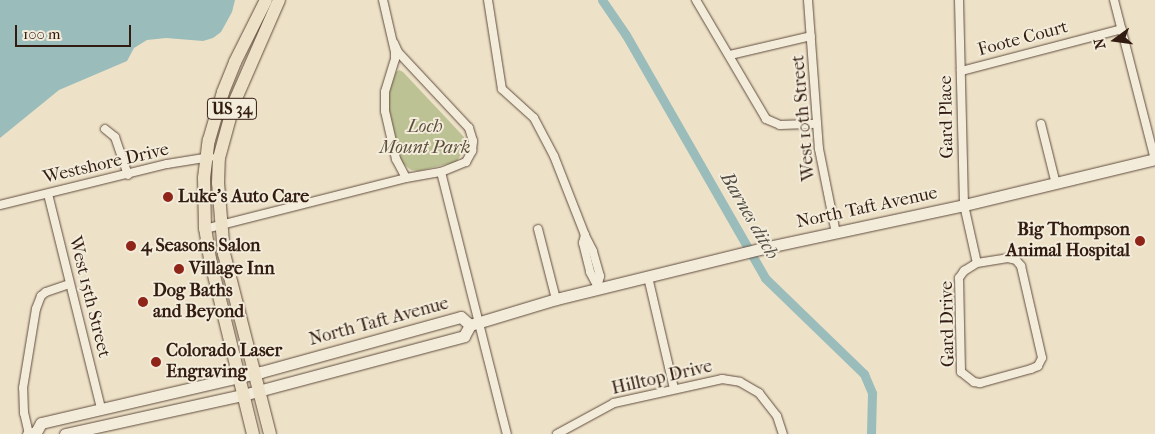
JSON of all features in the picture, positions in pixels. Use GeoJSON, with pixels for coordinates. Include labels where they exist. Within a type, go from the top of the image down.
{"type":"FeatureCollection","features":[{"type":"Feature","properties":{"kind":"highway","name":"US 34"},"geometry":{"type":"LineString","coordinates":[[266,0],[235,62],[223,92],[213,158],[220,225],[230,282],[270,434]]}},
{"type":"Feature","properties":{"kind":"highway","name":"US 34"},"geometry":{"type":"LineString","coordinates":[[254,434],[217,290],[206,229],[204,178],[242,80],[278,0]]}},
{"type":"Feature","properties":{"kind":"main road","name":"North Taft Avenue"},"geometry":{"type":"LineString","coordinates":[[65,434],[243,395],[464,336],[475,324],[598,286],[648,277],[1155,160]]}},
{"type":"Feature","properties":{"kind":"main road","name":"North Taft Avenue"},"geometry":{"type":"LineString","coordinates":[[33,433],[41,423],[254,373],[461,317],[475,324]]}},
{"type":"Feature","properties":{"kind":"street"},"geometry":{"type":"LineString","coordinates":[[206,229],[406,178],[441,172],[459,166],[469,158],[472,151],[472,135],[461,119],[398,52],[383,0]]}},
{"type":"Feature","properties":{"kind":"street"},"geometry":{"type":"LineString","coordinates":[[488,0],[502,89],[534,118],[554,156],[585,235],[590,242],[600,276],[598,286]]}},
{"type":"Feature","properties":{"kind":"street"},"geometry":{"type":"LineString","coordinates":[[696,0],[730,55],[763,115],[770,122],[780,125],[817,124]]}},
{"type":"Feature","properties":{"kind":"street","name":"West 10th Street"},"geometry":{"type":"LineString","coordinates":[[808,0],[817,124],[826,189],[836,233]]}},
{"type":"Feature","properties":{"kind":"street","name":"Gard Place"},"geometry":{"type":"LineString","coordinates":[[959,0],[964,205],[977,263]]}},
{"type":"Feature","properties":{"kind":"street"},"geometry":{"type":"LineString","coordinates":[[1114,0],[1155,160]]}},
{"type":"Feature","properties":{"kind":"street","name":"Foote Court"},"geometry":{"type":"LineString","coordinates":[[961,71],[1122,28]]}},
{"type":"Feature","properties":{"kind":"street"},"geometry":{"type":"LineString","coordinates":[[730,55],[811,36]]}},
{"type":"Feature","properties":{"kind":"street"},"geometry":{"type":"LineString","coordinates":[[394,43],[395,59],[384,92],[384,111],[396,159],[406,178]]}},
{"type":"Feature","properties":{"kind":"street"},"geometry":{"type":"LineString","coordinates":[[1041,124],[1056,184]]}},
{"type":"Feature","properties":{"kind":"street"},"geometry":{"type":"LineString","coordinates":[[105,129],[115,137],[128,174]]}},
{"type":"Feature","properties":{"kind":"street","name":"Westshore Drive"},"geometry":{"type":"LineString","coordinates":[[0,205],[167,164],[213,158]]}},
{"type":"Feature","properties":{"kind":"street"},"geometry":{"type":"LineString","coordinates":[[441,172],[475,324],[507,434]]}},
{"type":"Feature","properties":{"kind":"street","name":"West 15th Street"},"geometry":{"type":"LineString","coordinates":[[48,194],[101,408]]}},
{"type":"Feature","properties":{"kind":"street"},"geometry":{"type":"LineString","coordinates":[[538,229],[556,299]]}},
{"type":"Feature","properties":{"kind":"street","name":"Gard Drive"},"geometry":{"type":"LineString","coordinates":[[1008,258],[1016,260],[1021,266],[1042,358],[1038,366],[1032,369],[980,383],[966,378],[961,372],[959,278],[964,271],[977,263],[1008,258]]}},
{"type":"Feature","properties":{"kind":"street"},"geometry":{"type":"LineString","coordinates":[[648,277],[674,389]]}},
{"type":"Feature","properties":{"kind":"street"},"geometry":{"type":"LineString","coordinates":[[33,433],[22,396],[36,309],[41,296],[46,292],[69,284]]}},
{"type":"Feature","properties":{"kind":"street","name":"Hilltop Drive"},"geometry":{"type":"LineString","coordinates":[[557,434],[606,406],[722,379],[740,382],[759,393],[777,416],[783,434]]}},
{"type":"Feature","properties":{"kind":"green space","name":"Loch Mount Park"},"geometry":{"type":"Polygon","coordinates":[[[399,70],[464,137],[465,149],[456,162],[418,171],[411,170],[402,163],[388,105],[390,90],[396,72],[399,70]]]}},
{"type":"Feature","properties":{"kind":"water"},"geometry":{"type":"Polygon","coordinates":[[[0,0],[235,0],[232,12],[221,32],[213,38],[203,41],[166,38],[147,40],[134,48],[127,61],[59,90],[0,138],[0,0]]]}},
{"type":"Feature","properties":{"kind":"waterway","name":"Barnes ditch"},"geometry":{"type":"LineString","coordinates":[[602,0],[626,35],[765,278],[864,374],[872,393],[871,434]]}},
{"type":"Feature","properties":{"kind":"place","name":"Luke's Auto Care"},"geometry":{"type":"Point","coordinates":[168,197]}},
{"type":"Feature","properties":{"kind":"place","name":"Big Thompson Animal Hospital"},"geometry":{"type":"Point","coordinates":[1140,241]}},
{"type":"Feature","properties":{"kind":"place","name":"4 Seasons Salon"},"geometry":{"type":"Point","coordinates":[131,246]}},
{"type":"Feature","properties":{"kind":"place","name":"Village Inn"},"geometry":{"type":"Point","coordinates":[179,269]}},
{"type":"Feature","properties":{"kind":"place","name":"Dog Baths and Beyond"},"geometry":{"type":"Point","coordinates":[143,302]}},
{"type":"Feature","properties":{"kind":"place","name":"Colorado Laser Engraving"},"geometry":{"type":"Point","coordinates":[156,362]}}]}
